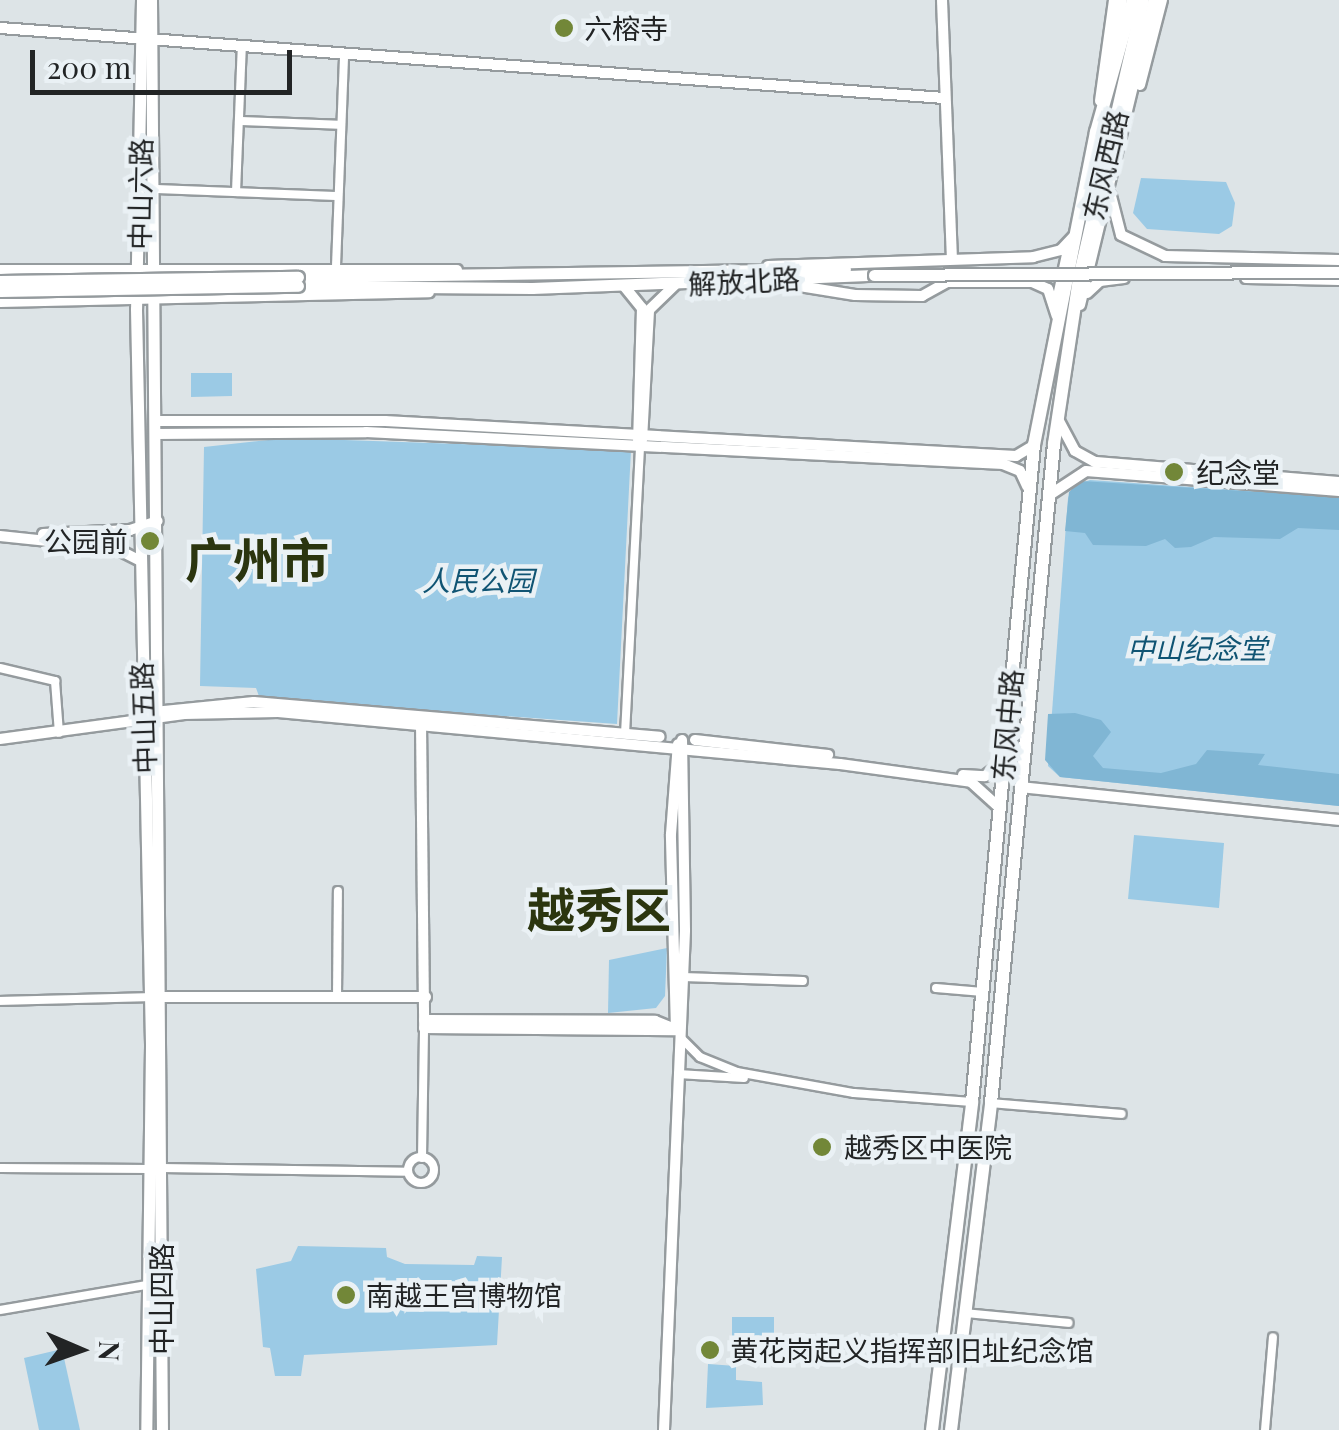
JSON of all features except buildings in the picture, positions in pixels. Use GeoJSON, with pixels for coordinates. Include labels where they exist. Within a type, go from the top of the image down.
{"type":"FeatureCollection","features":[{"type":"Feature","properties":{"kind":"highway"},"geometry":{"type":"LineString","coordinates":[[1121,27],[1133,0]]}},
{"type":"Feature","properties":{"kind":"highway","name":"东风西路"},"geometry":{"type":"LineString","coordinates":[[1071,331],[1143,0]]}},
{"type":"Feature","properties":{"kind":"highway","name":"东风中路"},"geometry":{"type":"LineString","coordinates":[[932,1430],[972,1102],[1034,445],[1096,132],[1121,27]]}},
{"type":"Feature","properties":{"kind":"highway","name":"东风中路"},"geometry":{"type":"LineString","coordinates":[[951,1430],[990,1103],[1047,497],[1071,331]]}},
{"type":"Feature","properties":{"kind":"main road","name":"中山六路"},"geometry":{"type":"LineString","coordinates":[[142,0],[154,189],[148,280]]}},
{"type":"Feature","properties":{"kind":"main road","name":"中山六路"},"geometry":{"type":"LineString","coordinates":[[148,280],[147,39],[151,0]]}},
{"type":"Feature","properties":{"kind":"main road","name":"解放北路"},"geometry":{"type":"LineString","coordinates":[[298,282],[483,270],[765,266],[874,272],[1339,270]]}},
{"type":"Feature","properties":{"kind":"main road","name":"解放北路"},"geometry":{"type":"LineString","coordinates":[[148,280],[482,288],[765,282],[874,272]]}},
{"type":"Feature","properties":{"kind":"main road"},"geometry":{"type":"LineString","coordinates":[[0,281],[148,280]]}},
{"type":"Feature","properties":{"kind":"main road"},"geometry":{"type":"LineString","coordinates":[[0,291],[148,280]]}},
{"type":"Feature","properties":{"kind":"main road","name":"中山五路"},"geometry":{"type":"LineString","coordinates":[[148,280],[136,299],[141,722],[156,997]]}},
{"type":"Feature","properties":{"kind":"main road","name":"中山五路"},"geometry":{"type":"LineString","coordinates":[[148,280],[158,521],[156,1169]]}},
{"type":"Feature","properties":{"kind":"main road","name":"中山四路"},"geometry":{"type":"LineString","coordinates":[[146,1430],[146,1285],[156,1169]]}},
{"type":"Feature","properties":{"kind":"main road","name":"中山四路"},"geometry":{"type":"LineString","coordinates":[[156,1169],[162,1430]]}},
{"type":"Feature","properties":{"kind":"street"},"geometry":{"type":"LineString","coordinates":[[942,0],[952,258]]}},
{"type":"Feature","properties":{"kind":"street"},"geometry":{"type":"LineString","coordinates":[[1096,132],[1114,0]]}},
{"type":"Feature","properties":{"kind":"street"},"geometry":{"type":"LineString","coordinates":[[1121,27],[1122,0]]}},
{"type":"Feature","properties":{"kind":"street"},"geometry":{"type":"LineString","coordinates":[[1071,331],[1154,0]]}},
{"type":"Feature","properties":{"kind":"street"},"geometry":{"type":"LineString","coordinates":[[1118,147],[1162,0]]}},
{"type":"Feature","properties":{"kind":"street"},"geometry":{"type":"LineString","coordinates":[[0,28],[944,98]]}},
{"type":"Feature","properties":{"kind":"street"},"geometry":{"type":"LineString","coordinates":[[236,192],[242,45]]}},
{"type":"Feature","properties":{"kind":"street"},"geometry":{"type":"LineString","coordinates":[[336,266],[344,53]]}},
{"type":"Feature","properties":{"kind":"street"},"geometry":{"type":"LineString","coordinates":[[239,121],[341,125]]}},
{"type":"Feature","properties":{"kind":"street"},"geometry":{"type":"LineString","coordinates":[[1106,170],[1122,235],[1165,256],[1339,270]]}},
{"type":"Feature","properties":{"kind":"street"},"geometry":{"type":"LineString","coordinates":[[154,189],[338,196]]}},
{"type":"Feature","properties":{"kind":"street"},"geometry":{"type":"LineString","coordinates":[[765,266],[1040,256],[1075,236]]}},
{"type":"Feature","properties":{"kind":"street"},"geometry":{"type":"LineString","coordinates":[[1157,277],[1150,263],[1165,256]]}},
{"type":"Feature","properties":{"kind":"street"},"geometry":{"type":"LineString","coordinates":[[937,258],[947,282]]}},
{"type":"Feature","properties":{"kind":"street"},"geometry":{"type":"LineString","coordinates":[[148,280],[336,266],[483,270]]}},
{"type":"Feature","properties":{"kind":"street"},"geometry":{"type":"LineString","coordinates":[[0,270],[148,280],[482,288]]}},
{"type":"Feature","properties":{"kind":"street"},"geometry":{"type":"LineString","coordinates":[[1071,331],[1095,284],[1157,277],[1339,270]]}},
{"type":"Feature","properties":{"kind":"street"},"geometry":{"type":"LineString","coordinates":[[0,302],[136,299],[148,280]]}},
{"type":"Feature","properties":{"kind":"street"},"geometry":{"type":"LineString","coordinates":[[765,282],[855,296],[922,296],[947,282],[1038,282],[1052,294],[1058,318]]}},
{"type":"Feature","properties":{"kind":"street"},"geometry":{"type":"LineString","coordinates":[[626,734],[649,310],[675,285]]}},
{"type":"Feature","properties":{"kind":"street"},"geometry":{"type":"LineString","coordinates":[[624,286],[642,308],[640,440]]}},
{"type":"Feature","properties":{"kind":"street"},"geometry":{"type":"LineString","coordinates":[[1058,418],[1075,450],[1094,462],[1339,482]]}},
{"type":"Feature","properties":{"kind":"street"},"geometry":{"type":"LineString","coordinates":[[156,428],[640,440],[1010,456],[1034,445]]}},
{"type":"Feature","properties":{"kind":"street"},"geometry":{"type":"LineString","coordinates":[[640,440],[1003,464],[1020,471],[1028,492]]}},
{"type":"Feature","properties":{"kind":"street"},"geometry":{"type":"LineString","coordinates":[[1047,497],[1086,471],[1339,491]]}},
{"type":"Feature","properties":{"kind":"street"},"geometry":{"type":"LineString","coordinates":[[0,536],[140,528],[158,521]]}},
{"type":"Feature","properties":{"kind":"street"},"geometry":{"type":"LineString","coordinates":[[18,536],[116,548],[140,560]]}},
{"type":"Feature","properties":{"kind":"street"},"geometry":{"type":"LineString","coordinates":[[0,668],[55,681],[59,733]]}},
{"type":"Feature","properties":{"kind":"street"},"geometry":{"type":"LineString","coordinates":[[0,739],[141,722],[158,713],[248,710],[681,744],[972,776],[992,773],[1004,760]]}},
{"type":"Feature","properties":{"kind":"street"},"geometry":{"type":"LineString","coordinates":[[423,723],[626,734],[971,782],[999,808]]}},
{"type":"Feature","properties":{"kind":"street"},"geometry":{"type":"LineString","coordinates":[[408,1172],[422,1158],[427,1024],[423,723]]}},
{"type":"Feature","properties":{"kind":"street"},"geometry":{"type":"LineString","coordinates":[[676,1030],[684,977],[681,744]]}},
{"type":"Feature","properties":{"kind":"street"},"geometry":{"type":"LineString","coordinates":[[664,1430],[676,1030],[671,817],[681,744]]}},
{"type":"Feature","properties":{"kind":"street"},"geometry":{"type":"LineString","coordinates":[[1020,787],[1339,820]]}},
{"type":"Feature","properties":{"kind":"street"},"geometry":{"type":"LineString","coordinates":[[337,997],[338,892]]}},
{"type":"Feature","properties":{"kind":"street"},"geometry":{"type":"LineString","coordinates":[[684,977],[803,981]]}},
{"type":"Feature","properties":{"kind":"street"},"geometry":{"type":"LineString","coordinates":[[936,988],[983,992]]}},
{"type":"Feature","properties":{"kind":"street"},"geometry":{"type":"LineString","coordinates":[[0,1000],[426,998]]}},
{"type":"Feature","properties":{"kind":"street"},"geometry":{"type":"LineString","coordinates":[[427,1024],[676,1030],[713,1064],[774,1079],[972,1102]]}},
{"type":"Feature","properties":{"kind":"street"},"geometry":{"type":"LineString","coordinates":[[675,1074],[774,1079]]}},
{"type":"Feature","properties":{"kind":"street"},"geometry":{"type":"LineString","coordinates":[[990,1103],[1122,1114]]}},
{"type":"Feature","properties":{"kind":"street"},"geometry":{"type":"LineString","coordinates":[[0,1168],[408,1172],[418,1182],[431,1178],[433,1167],[422,1158]]}},
{"type":"Feature","properties":{"kind":"street"},"geometry":{"type":"LineString","coordinates":[[0,1310],[146,1285]]}},
{"type":"Feature","properties":{"kind":"street"},"geometry":{"type":"LineString","coordinates":[[965,1313],[1069,1323]]}},
{"type":"Feature","properties":{"kind":"street"},"geometry":{"type":"LineString","coordinates":[[1266,1430],[1273,1337]]}},
{"type":"Feature","properties":{"kind":"green space"},"geometry":{"type":"Polygon","coordinates":[[[1141,178],[1226,182],[1235,203],[1232,226],[1219,234],[1147,229],[1133,213],[1141,178]]]}},
{"type":"Feature","properties":{"kind":"green space"},"geometry":{"type":"Polygon","coordinates":[[[191,373],[232,373],[232,396],[191,397],[191,373]]]}},
{"type":"Feature","properties":{"kind":"green space","name":"人民公园"},"geometry":{"type":"Polygon","coordinates":[[[287,438],[631,450],[617,724],[260,699],[256,688],[200,686],[204,447],[287,438]]]}},
{"type":"Feature","properties":{"kind":"green space","name":"中山纪念堂"},"geometry":{"type":"Polygon","coordinates":[[[1090,480],[1339,497],[1339,806],[1060,777],[1048,766],[1068,498],[1073,486],[1090,480]]]}},
{"type":"Feature","properties":{"kind":"green space"},"geometry":{"type":"Polygon","coordinates":[[[1134,835],[1224,843],[1219,908],[1128,899],[1134,835]]]}},
{"type":"Feature","properties":{"kind":"green space"},"geometry":{"type":"Polygon","coordinates":[[[667,948],[665,996],[656,1008],[608,1013],[609,960],[667,948]]]}},
{"type":"Feature","properties":{"kind":"green space"},"geometry":{"type":"Polygon","coordinates":[[[298,1246],[386,1248],[387,1257],[405,1264],[474,1265],[477,1256],[502,1257],[497,1345],[304,1355],[301,1376],[275,1376],[270,1348],[263,1347],[256,1269],[291,1261],[298,1246]]]}},
{"type":"Feature","properties":{"kind":"green space"},"geometry":{"type":"Polygon","coordinates":[[[732,1317],[774,1317],[774,1339],[732,1340],[732,1317]]]}},
{"type":"Feature","properties":{"kind":"green space"},"geometry":{"type":"Polygon","coordinates":[[[62,1349],[80,1430],[39,1430],[24,1358],[62,1349]]]}},
{"type":"Feature","properties":{"kind":"green space"},"geometry":{"type":"Polygon","coordinates":[[[708,1364],[736,1366],[736,1380],[762,1382],[763,1405],[706,1408],[708,1364]]]}},
{"type":"Feature","properties":{"kind":"shaded area"},"geometry":{"type":"Polygon","coordinates":[[[1081,481],[1339,497],[1339,530],[1298,528],[1280,539],[1214,537],[1191,547],[1175,548],[1165,539],[1146,546],[1093,545],[1085,533],[1065,531],[1069,492],[1081,481]]]}},
{"type":"Feature","properties":{"kind":"shaded area"},"geometry":{"type":"Polygon","coordinates":[[[1075,713],[1101,720],[1111,732],[1093,756],[1103,768],[1161,773],[1196,764],[1207,750],[1265,754],[1258,765],[1339,774],[1339,806],[1060,777],[1045,760],[1048,714],[1075,713]]]}},
{"type":"Feature","properties":{"kind":"place","name":"六榕寺"},"geometry":{"type":"Point","coordinates":[564,28]}},
{"type":"Feature","properties":{"kind":"place","name":"纪念堂"},"geometry":{"type":"Point","coordinates":[1174,472]}},
{"type":"Feature","properties":{"kind":"place","name":"公园前"},"geometry":{"type":"Point","coordinates":[150,541]}},
{"type":"Feature","properties":{"kind":"place","name":"越秀区中医院"},"geometry":{"type":"Point","coordinates":[822,1147]}},
{"type":"Feature","properties":{"kind":"place","name":"南越王宫博物馆"},"geometry":{"type":"Point","coordinates":[346,1295]}},
{"type":"Feature","properties":{"kind":"place","name":"黄花岗起义指挥部旧址纪念馆"},"geometry":{"type":"Point","coordinates":[710,1350]}},
{"type":"Feature","properties":{"kind":"district","name":"广州市"},"geometry":{"type":"Point","coordinates":[257,559]}},
{"type":"Feature","properties":{"kind":"district","name":"越秀区"},"geometry":{"type":"Point","coordinates":[599,909]}}]}
